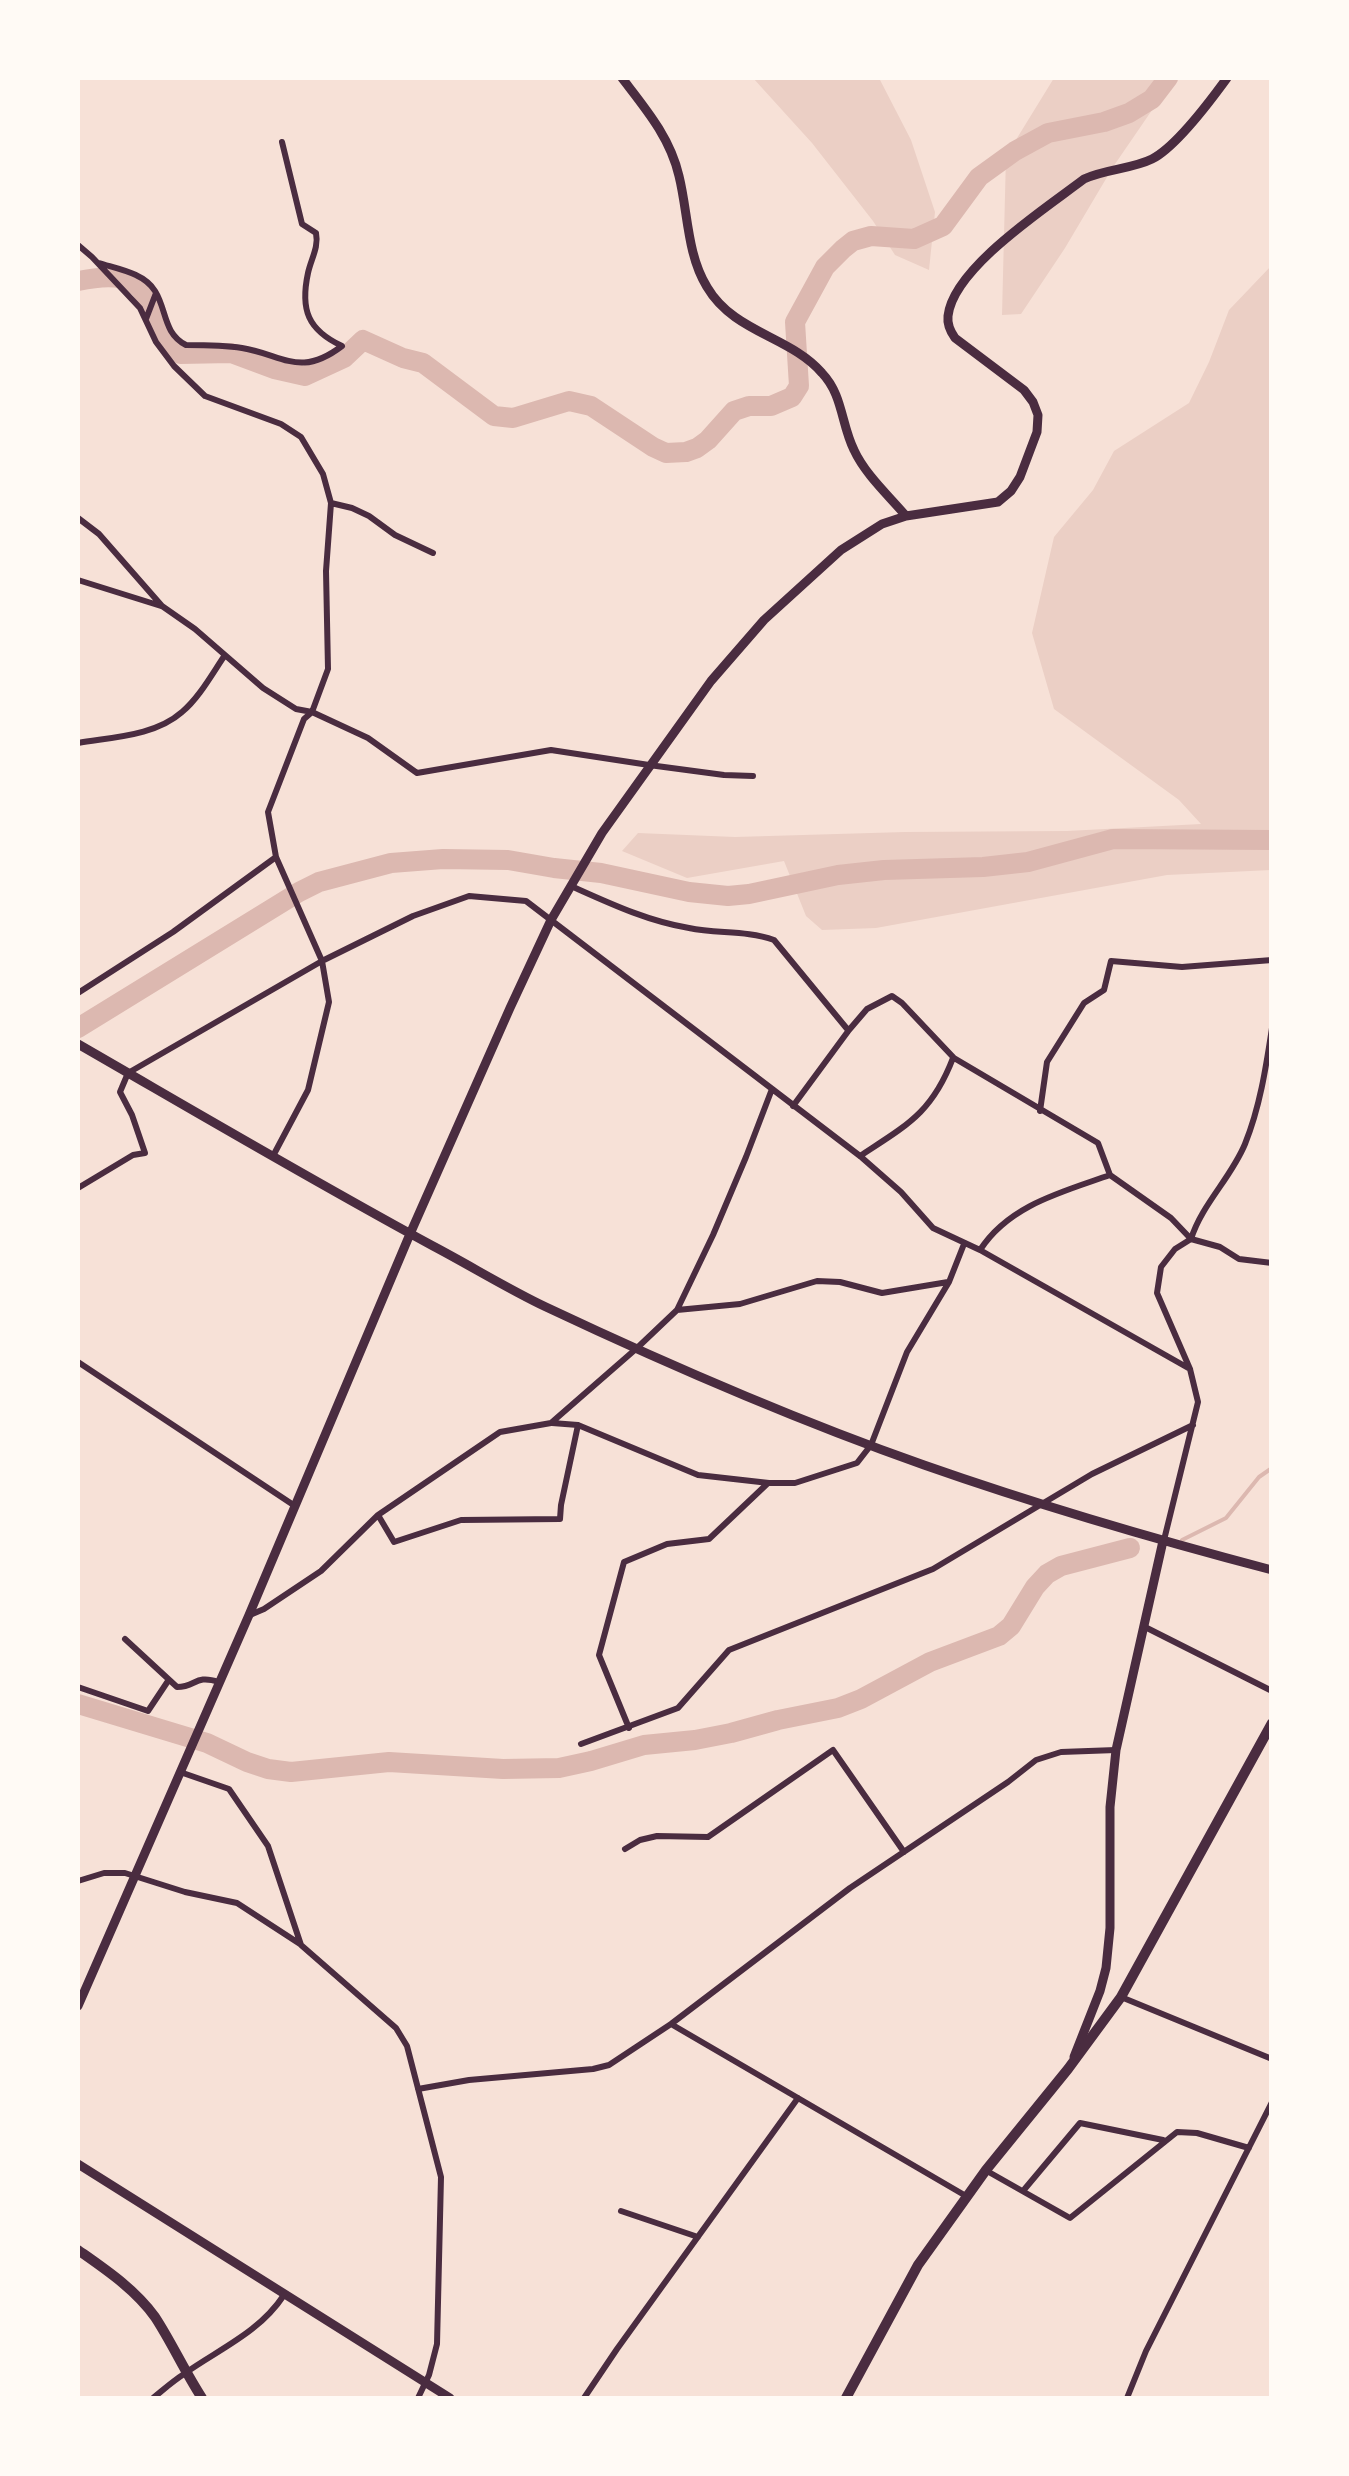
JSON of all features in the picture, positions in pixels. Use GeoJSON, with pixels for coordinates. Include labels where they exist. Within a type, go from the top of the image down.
{"type":"FeatureCollection","features":[{"type":"Feature","properties":{"kind":"main road"},"geometry":{"type":"LineString","coordinates":[[846,2398],[918,2265],[966,2196],[1121,1996],[1272,1723]]}},
{"type":"Feature","properties":{"kind":"main road"},"geometry":{"type":"LineString","coordinates":[[78,2250],[144,2304],[202,2398]]}},
{"type":"Feature","properties":{"kind":"street"},"geometry":{"type":"LineString","coordinates":[[622,78],[668,144],[678,173],[697,267],[714,299],[749,328],[789,348],[822,372],[838,398],[856,456],[906,516]]}},
{"type":"Feature","properties":{"kind":"street"},"geometry":{"type":"LineString","coordinates":[[78,2006],[249,1616],[410,1234],[510,1008],[578,874],[648,765],[711,681],[764,620],[841,550],[882,524],[906,516],[998,502],[1011,492],[1037,432],[1038,415],[1024,390],[955,338],[948,326],[948,313],[979,262],[1084,179],[1101,171],[1149,161],[1164,152],[1227,78]]}},
{"type":"Feature","properties":{"kind":"street"},"geometry":{"type":"LineString","coordinates":[[100,265],[136,275],[155,294],[172,333],[186,345],[246,348],[299,363],[328,357],[342,346],[316,331],[308,317],[305,296],[316,233],[302,224],[282,142]]}},
{"type":"Feature","properties":{"kind":"street"},"geometry":{"type":"LineString","coordinates":[[78,245],[140,308],[156,342],[205,396],[281,424],[301,437],[322,474],[331,503],[326,571],[328,669],[268,812],[276,857],[322,961],[328,1002],[308,1090],[272,1157]]}},
{"type":"Feature","properties":{"kind":"street"},"geometry":{"type":"LineString","coordinates":[[146,318],[155,294]]}},
{"type":"Feature","properties":{"kind":"street"},"geometry":{"type":"LineString","coordinates":[[331,503],[369,516],[395,535],[433,553]]}},
{"type":"Feature","properties":{"kind":"street"},"geometry":{"type":"LineString","coordinates":[[78,518],[99,534],[162,606],[263,688],[296,709],[312,712],[368,738],[417,773],[550,750],[754,776]]}},
{"type":"Feature","properties":{"kind":"street"},"geometry":{"type":"LineString","coordinates":[[78,580],[162,606]]}},
{"type":"Feature","properties":{"kind":"street"},"geometry":{"type":"LineString","coordinates":[[78,742],[166,725],[185,710],[225,655]]}},
{"type":"Feature","properties":{"kind":"street"},"geometry":{"type":"LineString","coordinates":[[78,993],[173,932],[276,857]]}},
{"type":"Feature","properties":{"kind":"street"},"geometry":{"type":"LineString","coordinates":[[571,886],[622,909],[688,928],[760,935],[774,940],[849,1030]]}},
{"type":"Feature","properties":{"kind":"street"},"geometry":{"type":"LineString","coordinates":[[78,1188],[133,1155],[146,1154],[120,1092],[128,1073],[322,961],[414,916],[469,896],[526,901],[860,1156],[901,1192],[933,1228],[980,1250],[1190,1369]]}},
{"type":"Feature","properties":{"kind":"street"},"geometry":{"type":"LineString","coordinates":[[1040,1111],[1047,1062],[1084,1003],[1104,990],[1111,961],[1182,967],[1272,960]]}},
{"type":"Feature","properties":{"kind":"street"},"geometry":{"type":"LineString","coordinates":[[793,1106],[867,1009],[892,996],[954,1058],[1098,1143],[1110,1175],[1171,1218],[1191,1239],[1220,1247],[1240,1259],[1272,1262]]}},
{"type":"Feature","properties":{"kind":"street"},"geometry":{"type":"LineString","coordinates":[[1068,2069],[1106,1968],[1110,1928],[1110,1807],[1116,1750],[1198,1402],[1190,1369],[1158,1292],[1160,1266],[1191,1239],[1196,1222],[1244,1145],[1265,1076],[1272,1028]]}},
{"type":"Feature","properties":{"kind":"street"},"geometry":{"type":"LineString","coordinates":[[78,1044],[410,1234],[543,1305],[637,1348],[871,1445],[1040,1504],[1272,1570]]}},
{"type":"Feature","properties":{"kind":"street"},"geometry":{"type":"LineString","coordinates":[[860,1156],[929,1106],[954,1058]]}},
{"type":"Feature","properties":{"kind":"street"},"geometry":{"type":"LineString","coordinates":[[551,1423],[676,1310],[713,1235],[772,1089]]}},
{"type":"Feature","properties":{"kind":"street"},"geometry":{"type":"LineString","coordinates":[[980,1250],[989,1235],[1030,1204],[1110,1175]]}},
{"type":"Feature","properties":{"kind":"street"},"geometry":{"type":"LineString","coordinates":[[249,1616],[321,1572],[378,1515],[500,1432],[551,1423],[578,1425],[698,1475],[768,1483],[795,1483],[857,1463],[871,1445],[907,1352],[949,1282],[964,1244]]}},
{"type":"Feature","properties":{"kind":"street"},"geometry":{"type":"LineString","coordinates":[[676,1310],[740,1304],[816,1281],[882,1292],[949,1282]]}},
{"type":"Feature","properties":{"kind":"street"},"geometry":{"type":"LineString","coordinates":[[78,1362],[296,1506]]}},
{"type":"Feature","properties":{"kind":"street"},"geometry":{"type":"LineString","coordinates":[[378,1515],[394,1542],[462,1520],[560,1519],[578,1425]]}},
{"type":"Feature","properties":{"kind":"street"},"geometry":{"type":"LineString","coordinates":[[581,1744],[678,1708],[729,1650],[933,1569],[1092,1474],[1193,1425]]}},
{"type":"Feature","properties":{"kind":"street"},"geometry":{"type":"LineString","coordinates":[[629,1728],[599,1655],[624,1562],[667,1544],[709,1539],[768,1483]]}},
{"type":"Feature","properties":{"kind":"street"},"geometry":{"type":"LineString","coordinates":[[1143,1626],[1272,1691]]}},
{"type":"Feature","properties":{"kind":"street"},"geometry":{"type":"LineString","coordinates":[[125,1639],[177,1687],[206,1678],[219,1682]]}},
{"type":"Feature","properties":{"kind":"street"},"geometry":{"type":"LineString","coordinates":[[78,1687],[148,1711],[168,1680]]}},
{"type":"Feature","properties":{"kind":"street"},"geometry":{"type":"LineString","coordinates":[[625,1849],[657,1836],[708,1837],[834,1750],[904,1852]]}},
{"type":"Feature","properties":{"kind":"street"},"geometry":{"type":"LineString","coordinates":[[418,2089],[609,2065],[672,2024],[850,1888],[1036,1760],[1060,1752],[1116,1750]]}},
{"type":"Feature","properties":{"kind":"street"},"geometry":{"type":"LineString","coordinates":[[179,1772],[229,1790],[257,1827],[268,1846],[302,1945]]}},
{"type":"Feature","properties":{"kind":"street"},"geometry":{"type":"LineString","coordinates":[[78,1881],[104,1873],[135,1875],[185,1892],[237,1903],[302,1945],[396,2028],[407,2046],[440,2177],[437,2344],[429,2376],[418,2398]]}},
{"type":"Feature","properties":{"kind":"street"},"geometry":{"type":"LineString","coordinates":[[1121,1996],[1272,2058]]}},
{"type":"Feature","properties":{"kind":"street"},"geometry":{"type":"LineString","coordinates":[[672,2024],[966,2196]]}},
{"type":"Feature","properties":{"kind":"street"},"geometry":{"type":"LineString","coordinates":[[584,2398],[798,2098]]}},
{"type":"Feature","properties":{"kind":"street"},"geometry":{"type":"LineString","coordinates":[[1126,2398],[1272,2102]]}},
{"type":"Feature","properties":{"kind":"street"},"geometry":{"type":"LineString","coordinates":[[1023,2191],[1080,2123],[1164,2140]]}},
{"type":"Feature","properties":{"kind":"street"},"geometry":{"type":"LineString","coordinates":[[986,2170],[1070,2218],[1177,2132],[1249,2148]]}},
{"type":"Feature","properties":{"kind":"street"},"geometry":{"type":"LineString","coordinates":[[78,2164],[450,2398]]}},
{"type":"Feature","properties":{"kind":"street"},"geometry":{"type":"LineString","coordinates":[[621,2210],[698,2237]]}},
{"type":"Feature","properties":{"kind":"street"},"geometry":{"type":"LineString","coordinates":[[152,2398],[185,2372],[239,2340],[284,2295]]}},
{"type":"Feature","properties":{"kind":"shaded area"},"geometry":{"type":"Polygon","coordinates":[[[753,78],[879,78],[911,140],[935,212],[929,270],[895,255],[812,143],[753,78]]]}},
{"type":"Feature","properties":{"kind":"shaded area"},"geometry":{"type":"Polygon","coordinates":[[[1054,78],[1174,78],[1021,314],[1002,315],[1006,156],[1054,78]]]}},
{"type":"Feature","properties":{"kind":"shaded area"},"geometry":{"type":"Polygon","coordinates":[[[1271,266],[1271,870],[1167,875],[876,928],[822,930],[806,916],[784,861],[687,878],[622,851],[638,833],[735,837],[1067,831],[1201,824],[1179,800],[1054,709],[1032,633],[1054,537],[1093,490],[1114,451],[1189,403],[1229,310],[1271,266]]]}},
{"type":"Feature","properties":{"kind":"waterway"},"geometry":{"type":"LineString","coordinates":[[78,281],[105,277],[136,285],[180,354],[231,353],[305,376],[344,358],[363,340],[423,363],[494,416],[513,418],[569,401],[591,406],[666,453],[686,452],[708,440],[734,411],[771,406],[792,397],[799,386],[795,322],[825,267],[853,241],[871,236],[914,239],[943,226],[979,177],[1015,151],[1048,133],[1129,113],[1152,99],[1168,78]]}},
{"type":"Feature","properties":{"kind":"waterway"},"geometry":{"type":"LineString","coordinates":[[78,1028],[299,892],[319,882],[391,863],[508,860],[728,896],[838,875],[1028,862],[1113,839],[1272,840]]}},
{"type":"Feature","properties":{"kind":"waterway"},"geometry":{"type":"LineString","coordinates":[[1182,1540],[1226,1518],[1259,1477],[1272,1468]]}},
{"type":"Feature","properties":{"kind":"waterway"},"geometry":{"type":"LineString","coordinates":[[78,1704],[207,1743],[268,1769],[291,1772],[389,1762],[559,1768],[644,1745],[695,1740],[838,1708],[930,1662],[999,1636],[1011,1626],[1035,1587],[1061,1566],[1130,1548]]}}]}
